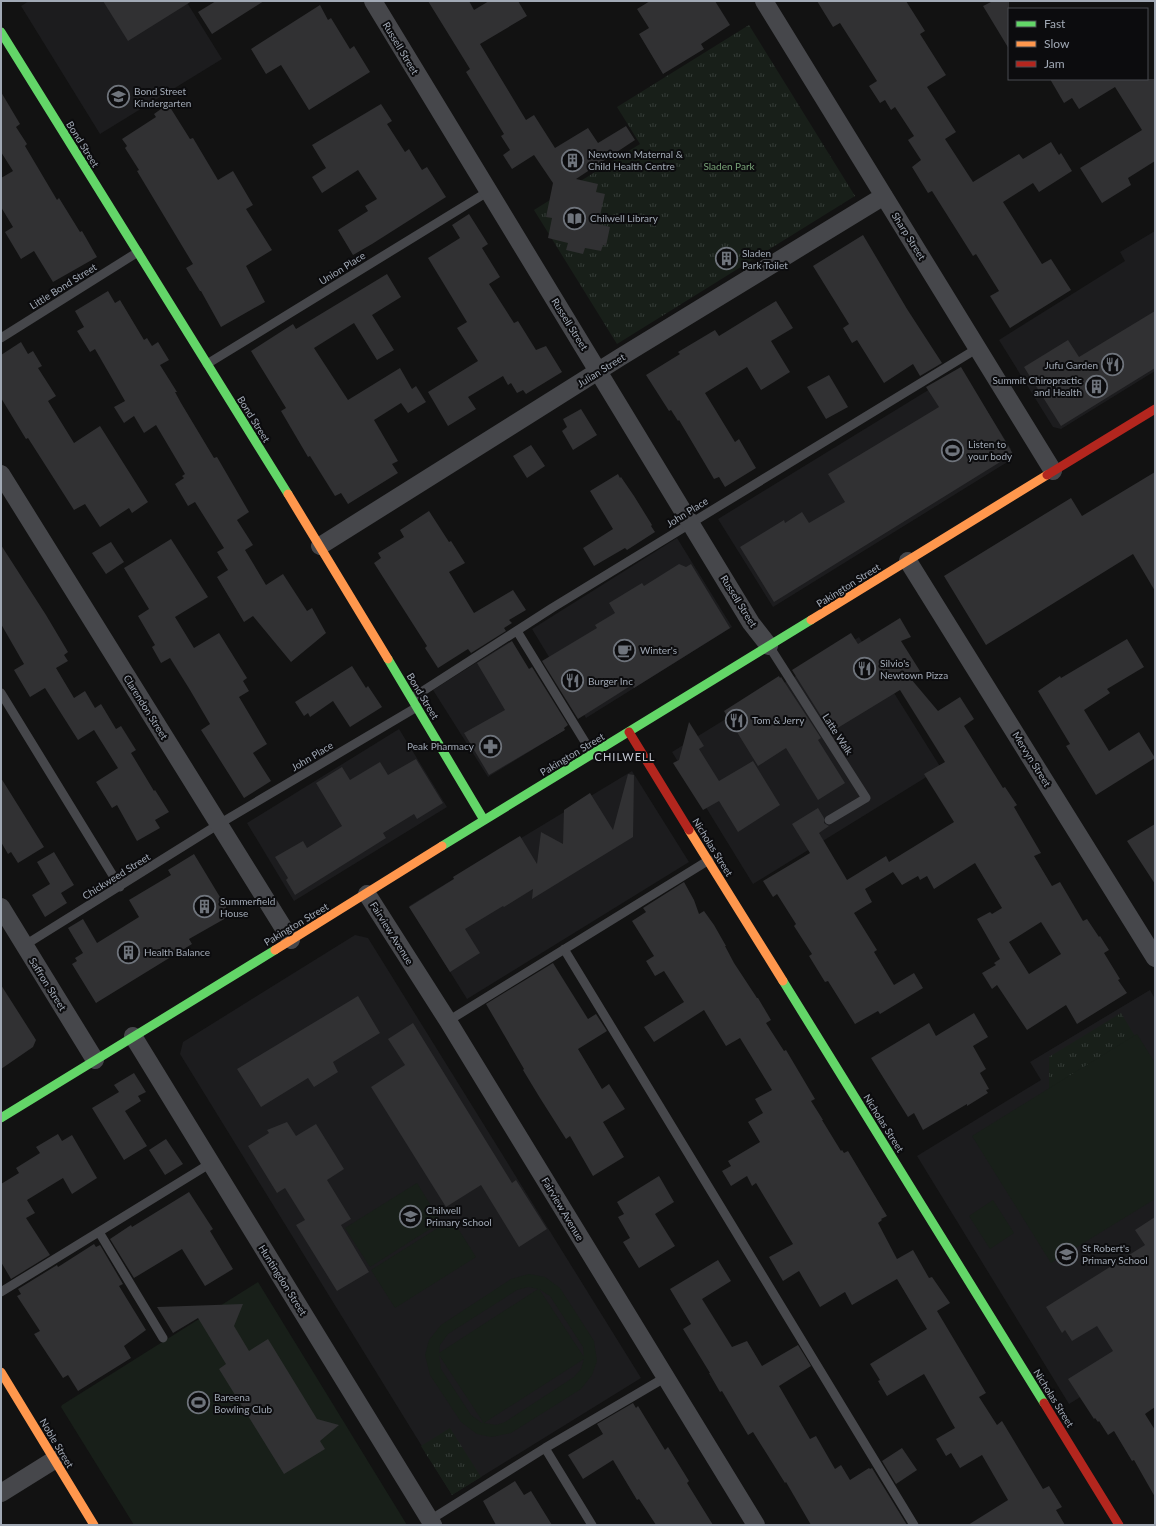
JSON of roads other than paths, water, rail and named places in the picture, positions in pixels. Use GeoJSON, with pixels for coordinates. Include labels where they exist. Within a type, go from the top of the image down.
{"type":"FeatureCollection","features":[{"type":"Feature","properties":{"kind":"street","name":"Russell Street"},"geometry":{"type":"LineString","coordinates":[[373,1],[752,623],[769,646]]}},
{"type":"Feature","properties":{"kind":"street","name":"Sharp Street"},"geometry":{"type":"LineString","coordinates":[[764,1],[1053,471]]}},
{"type":"Feature","properties":{"kind":"street","name":"Bond Street"},"geometry":{"type":"LineString","coordinates":[[1,32],[320,546],[484,820]]}},
{"type":"Feature","properties":{"kind":"street","name":"Julian Street"},"geometry":{"type":"LineString","coordinates":[[320,546],[598,371],[884,196]]}},
{"type":"Feature","properties":{"kind":"street","name":"Pakington Street"},"geometry":{"type":"LineString","coordinates":[[1,1118],[1155,409]]}},
{"type":"Feature","properties":{"kind":"street","name":"Clarendon Street"},"geometry":{"type":"LineString","coordinates":[[1,474],[291,940]]}},
{"type":"Feature","properties":{"kind":"street","name":"Mervyn Street"},"geometry":{"type":"LineString","coordinates":[[908,561],[1155,958]]}},
{"type":"Feature","properties":{"kind":"street","name":"Nicholas Street"},"geometry":{"type":"LineString","coordinates":[[629,732],[1119,1525]]}},
{"type":"Feature","properties":{"kind":"street","name":"Fairview Avenue"},"geometry":{"type":"LineString","coordinates":[[367,894],[448,1021],[756,1525]]}},
{"type":"Feature","properties":{"kind":"street","name":"Saffron Street"},"geometry":{"type":"LineString","coordinates":[[1,907],[95,1060]]}},
{"type":"Feature","properties":{"kind":"street","name":"Huntingdon Street"},"geometry":{"type":"LineString","coordinates":[[133,1036],[432,1523]]}},
{"type":"Feature","properties":{"kind":"street","name":"Noble Street"},"geometry":{"type":"LineString","coordinates":[[1,1372],[94,1525]]}},
{"type":"Feature","properties":{"kind":"street"},"geometry":{"type":"LineString","coordinates":[[1,1493],[54,1460]]}},
{"type":"Feature","properties":{"kind":"lane","name":"Union Place"},"geometry":{"type":"LineString","coordinates":[[207,364],[489,191]]}},
{"type":"Feature","properties":{"kind":"lane","name":"Little Bond Street"},"geometry":{"type":"LineString","coordinates":[[1,338],[138,252]]}},
{"type":"Feature","properties":{"kind":"lane","name":"John Place"},"geometry":{"type":"LineString","coordinates":[[412,698],[691,522],[978,348]]}},
{"type":"Feature","properties":{"kind":"lane"},"geometry":{"type":"LineString","coordinates":[[516,631],[592,755]]}},
{"type":"Feature","properties":{"kind":"lane","name":"Latte Walk"},"geometry":{"type":"LineString","coordinates":[[769,646],[866,798],[829,820]]}},
{"type":"Feature","properties":{"kind":"lane"},"geometry":{"type":"LineString","coordinates":[[1,693],[120,887]]}},
{"type":"Feature","properties":{"kind":"lane","name":"John Place"},"geometry":{"type":"LineString","coordinates":[[219,824],[417,707]]}},
{"type":"Feature","properties":{"kind":"lane","name":"Chickweed Street"},"geometry":{"type":"LineString","coordinates":[[25,946],[219,824]]}},
{"type":"Feature","properties":{"kind":"lane"},"geometry":{"type":"LineString","coordinates":[[448,1021],[709,860]]}},
{"type":"Feature","properties":{"kind":"lane"},"geometry":{"type":"LineString","coordinates":[[564,949],[914,1525]]}},
{"type":"Feature","properties":{"kind":"lane"},"geometry":{"type":"LineString","coordinates":[[1,1292],[211,1163]]}},
{"type":"Feature","properties":{"kind":"lane"},"geometry":{"type":"LineString","coordinates":[[99,1232],[164,1338]]}},
{"type":"Feature","properties":{"kind":"lane"},"geometry":{"type":"LineString","coordinates":[[432,1523],[545,1448],[666,1377]]}},
{"type":"Feature","properties":{"kind":"lane"},"geometry":{"type":"LineString","coordinates":[[545,1448],[592,1525]]}},
{"type":"Feature","properties":{"kind":"place","name":"Bond Street Kindergarten"},"geometry":{"type":"Point","coordinates":[119,97]}},
{"type":"Feature","properties":{"kind":"place","name":"Newtown Maternal & Child Health Centre"},"geometry":{"type":"Point","coordinates":[572,160]}},
{"type":"Feature","properties":{"kind":"place","name":"Chilwell Library"},"geometry":{"type":"Point","coordinates":[575,218]}},
{"type":"Feature","properties":{"kind":"place","name":"Sladen Park Toilet"},"geometry":{"type":"Point","coordinates":[727,259]}},
{"type":"Feature","properties":{"kind":"place","name":"Jufu Garden"},"geometry":{"type":"Point","coordinates":[1113,365]}},
{"type":"Feature","properties":{"kind":"place","name":"Summit Chiropractic and Health"},"geometry":{"type":"Point","coordinates":[1097,386]}},
{"type":"Feature","properties":{"kind":"place","name":"Listen to your body"},"geometry":{"type":"Point","coordinates":[953,450]}},
{"type":"Feature","properties":{"kind":"place","name":"Winter's"},"geometry":{"type":"Point","coordinates":[624,650]}},
{"type":"Feature","properties":{"kind":"place","name":"Silvio's Newtown Pizza"},"geometry":{"type":"Point","coordinates":[864,669]}},
{"type":"Feature","properties":{"kind":"place","name":"Burger Inc"},"geometry":{"type":"Point","coordinates":[573,681]}},
{"type":"Feature","properties":{"kind":"place","name":"Tom & Jerry"},"geometry":{"type":"Point","coordinates":[736,720]}},
{"type":"Feature","properties":{"kind":"place","name":"Peak Pharmacy"},"geometry":{"type":"Point","coordinates":[490,746]}},
{"type":"Feature","properties":{"kind":"place","name":"Summerfield House"},"geometry":{"type":"Point","coordinates":[205,907]}},
{"type":"Feature","properties":{"kind":"place","name":"Health Balance"},"geometry":{"type":"Point","coordinates":[128,952]}},
{"type":"Feature","properties":{"kind":"place","name":"Chilwell Primary School"},"geometry":{"type":"Point","coordinates":[410,1216]}},
{"type":"Feature","properties":{"kind":"place","name":"St Robert's Primary School"},"geometry":{"type":"Point","coordinates":[1066,1254]}},
{"type":"Feature","properties":{"kind":"place","name":"Bareena Bowling Club"},"geometry":{"type":"Point","coordinates":[198,1403]}},
{"type":"Feature","properties":{"kind":"district","name":"CHILWELL"},"geometry":{"type":"Point","coordinates":[625,757]}},
{"type":"Feature","properties":{"kind":"park label","name":"Sladen Park"},"geometry":{"type":"Point","coordinates":[729,166]}}]}
